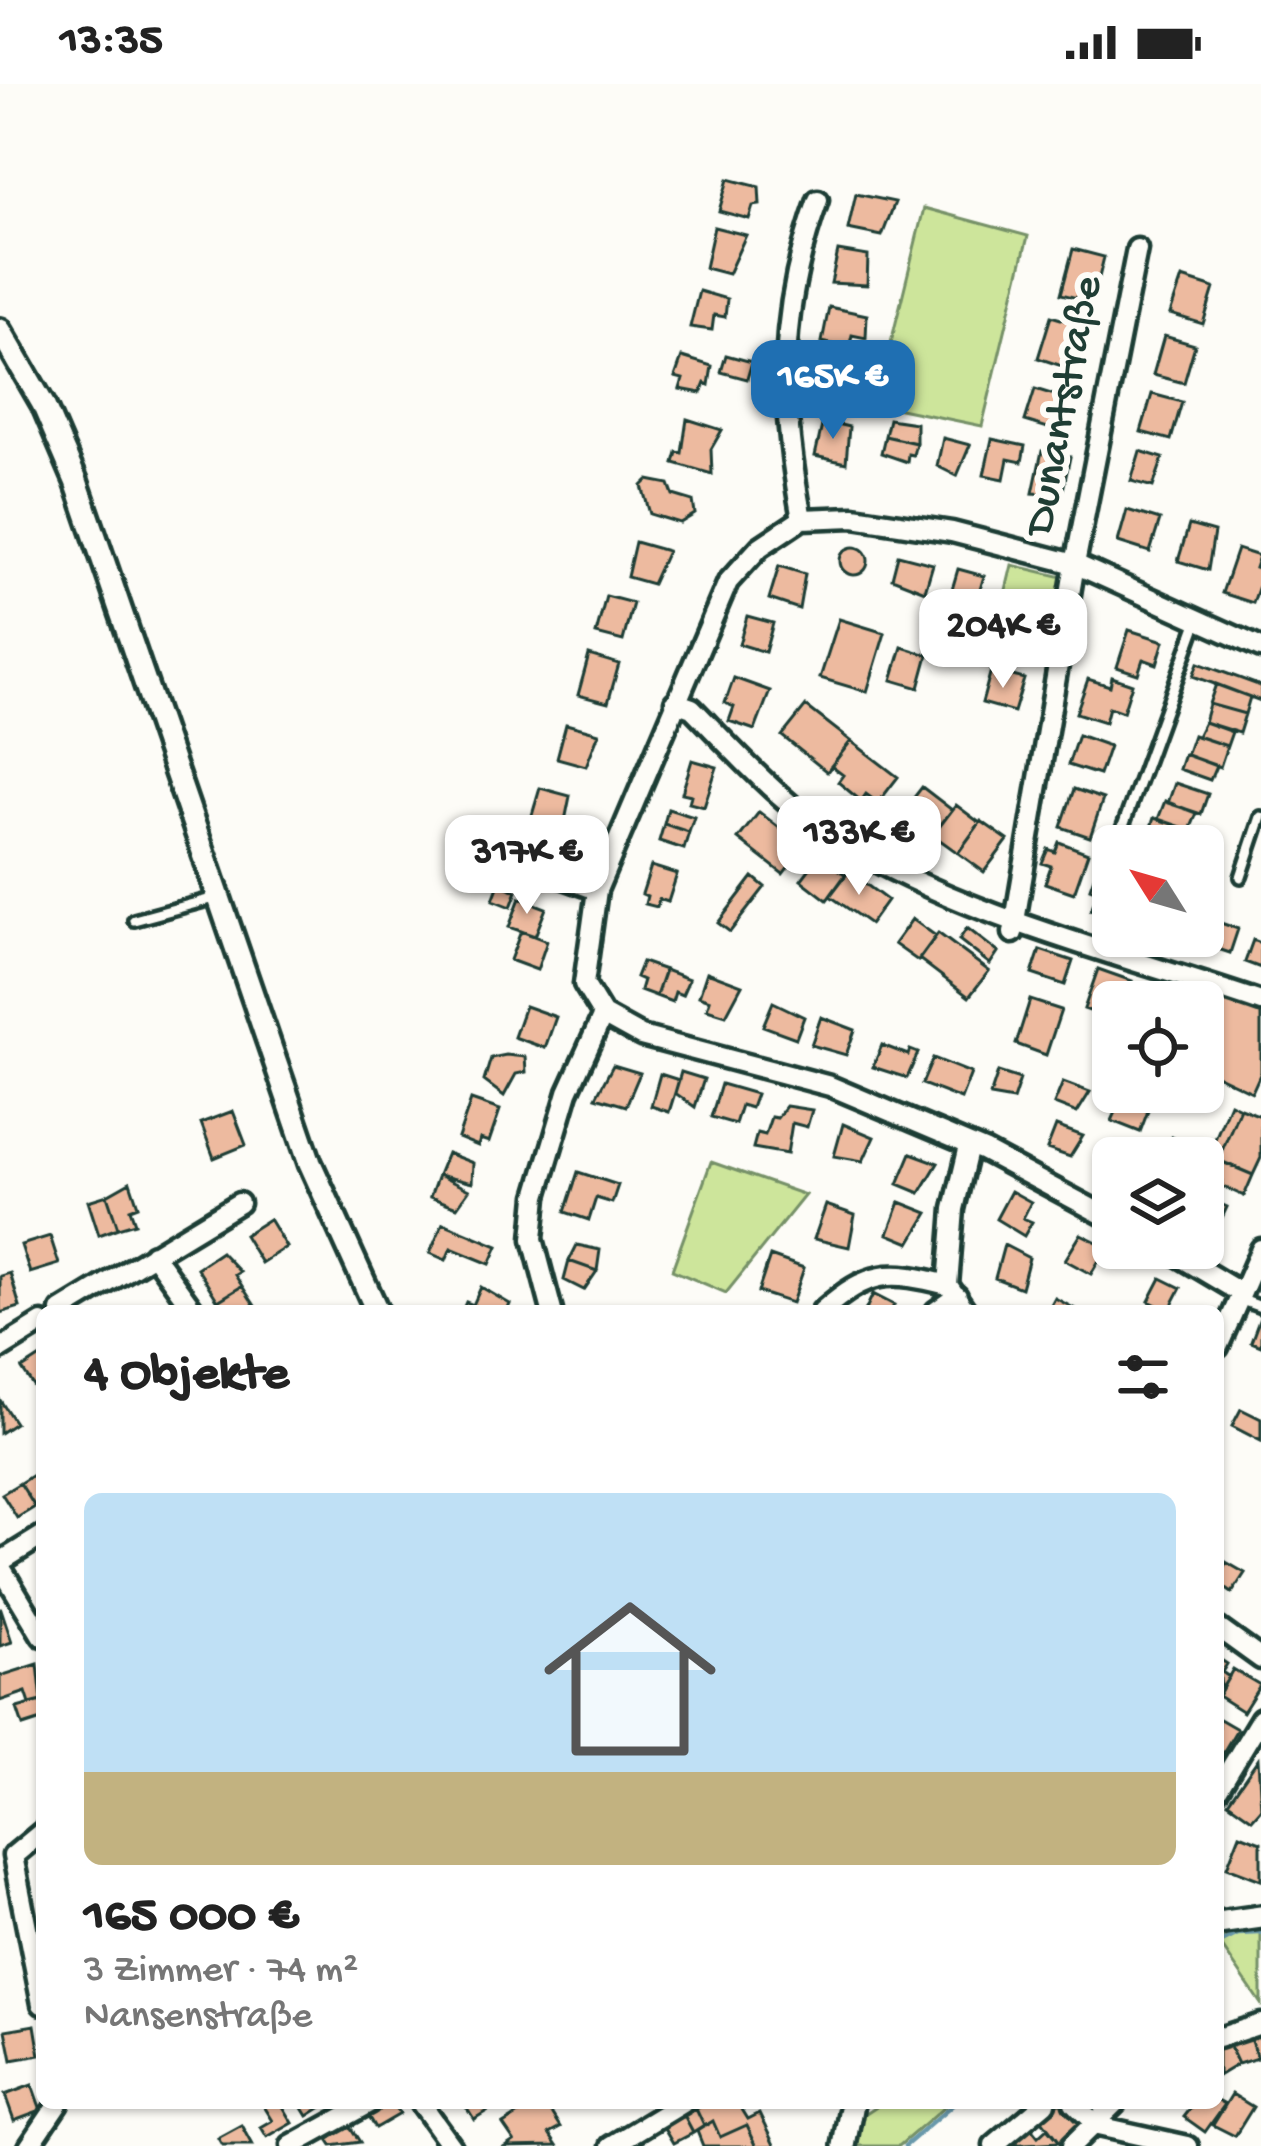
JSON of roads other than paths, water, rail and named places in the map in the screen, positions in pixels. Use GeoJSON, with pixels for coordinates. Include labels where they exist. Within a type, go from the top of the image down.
{"type":"FeatureCollection","features":[{"type":"Feature","properties":{"kind":"street"},"geometry":{"type":"LineString","coordinates":[[802,519],[788,444],[782,359],[805,236],[818,200]]}},
{"type":"Feature","properties":{"kind":"street","name":"Dunantstraße"},"geometry":{"type":"LineString","coordinates":[[1015,926],[1075,564],[1137,249]]}},
{"type":"Feature","properties":{"kind":"street"},"geometry":{"type":"LineString","coordinates":[[0,330],[43,404],[76,481],[310,1163],[374,1305]]}},
{"type":"Feature","properties":{"kind":"street"},"geometry":{"type":"LineString","coordinates":[[1092,1209],[969,1146],[830,1086],[641,1036],[603,1015],[584,984],[597,890],[728,582],[760,547],[802,519],[854,517],[952,532],[1075,564],[1261,648]]}},
{"type":"Feature","properties":{"kind":"street"},"geometry":{"type":"LineString","coordinates":[[674,701],[692,708],[783,800],[842,843],[1015,926],[1261,1002]]}},
{"type":"Feature","properties":{"kind":"street"},"geometry":{"type":"LineString","coordinates":[[513,859],[597,890]]}},
{"type":"Feature","properties":{"kind":"street"},"geometry":{"type":"LineString","coordinates":[[550,1305],[533,1239],[537,1196],[568,1092],[603,1015]]}},
{"type":"Feature","properties":{"kind":"street"},"geometry":{"type":"LineString","coordinates":[[829,1305],[857,1281],[900,1273],[957,1297],[954,1209],[969,1146]]}},
{"type":"Feature","properties":{"kind":"street"},"geometry":{"type":"LineString","coordinates":[[71,1305],[239,1203]]}},
{"type":"Feature","properties":{"kind":"street"},"geometry":{"type":"LineString","coordinates":[[1224,1333],[1261,1250]]}},
{"type":"Feature","properties":{"kind":"street"},"geometry":{"type":"LineString","coordinates":[[153,1254],[190,1305]]}},
{"type":"Feature","properties":{"kind":"street"},"geometry":{"type":"LineString","coordinates":[[1198,1269],[1240,1296]]}},
{"type":"Feature","properties":{"kind":"street"},"geometry":{"type":"LineString","coordinates":[[0,1349],[36,1327]]}},
{"type":"Feature","properties":{"kind":"street"},"geometry":{"type":"LineString","coordinates":[[36,1539],[0,1564],[36,1626]]}},
{"type":"Feature","properties":{"kind":"street"},"geometry":{"type":"LineString","coordinates":[[1224,1632],[1261,1659]]}},
{"type":"Feature","properties":{"kind":"street"},"geometry":{"type":"LineString","coordinates":[[1224,1780],[1261,1718]]}},
{"type":"Feature","properties":{"kind":"street"},"geometry":{"type":"LineString","coordinates":[[36,1837],[13,1856],[36,1973]]}},
{"type":"Feature","properties":{"kind":"street"},"geometry":{"type":"LineString","coordinates":[[1224,1922],[1261,1917]]}},
{"type":"Feature","properties":{"kind":"street"},"geometry":{"type":"LineString","coordinates":[[1224,2036],[1261,2024]]}},
{"type":"Feature","properties":{"kind":"street"},"geometry":{"type":"LineString","coordinates":[[29,2146],[54,2109]]}},
{"type":"Feature","properties":{"kind":"street"},"geometry":{"type":"LineString","coordinates":[[291,2146],[358,2109]]}},
{"type":"Feature","properties":{"kind":"street"},"geometry":{"type":"LineString","coordinates":[[424,2109],[451,2146]]}},
{"type":"Feature","properties":{"kind":"street"},"geometry":{"type":"LineString","coordinates":[[612,2146],[673,2109]]}},
{"type":"Feature","properties":{"kind":"street"},"geometry":{"type":"LineString","coordinates":[[845,2146],[852,2109]]}},
{"type":"Feature","properties":{"kind":"street"},"geometry":{"type":"LineString","coordinates":[[994,2146],[1038,2109]]}},
{"type":"Feature","properties":{"kind":"street"},"geometry":{"type":"LineString","coordinates":[[1080,2109],[1097,2126],[1148,2141],[1188,2146]]}},
{"type":"Feature","properties":{"kind":"street"},"geometry":{"type":"LineString","coordinates":[[1071,2146],[1110,2109]]}},
{"type":"Feature","properties":{"kind":"lane"},"geometry":{"type":"LineString","coordinates":[[1123,825],[1198,620]]}},
{"type":"Feature","properties":{"kind":"lane"},"geometry":{"type":"LineString","coordinates":[[1241,877],[1261,817]]}},
{"type":"Feature","properties":{"kind":"lane"},"geometry":{"type":"LineString","coordinates":[[134,920],[219,897]]}},
{"type":"Feature","properties":{"kind":"lane"},"geometry":{"type":"LineString","coordinates":[[1240,1296],[1261,1306]]}},
{"type":"Feature","properties":{"kind":"waterway"},"geometry":{"type":"LineString","coordinates":[[1224,1941],[1238,1934],[1261,1933]]}},
{"type":"Feature","properties":{"kind":"waterway"},"geometry":{"type":"LineString","coordinates":[[905,2146],[948,2109]]}}]}
